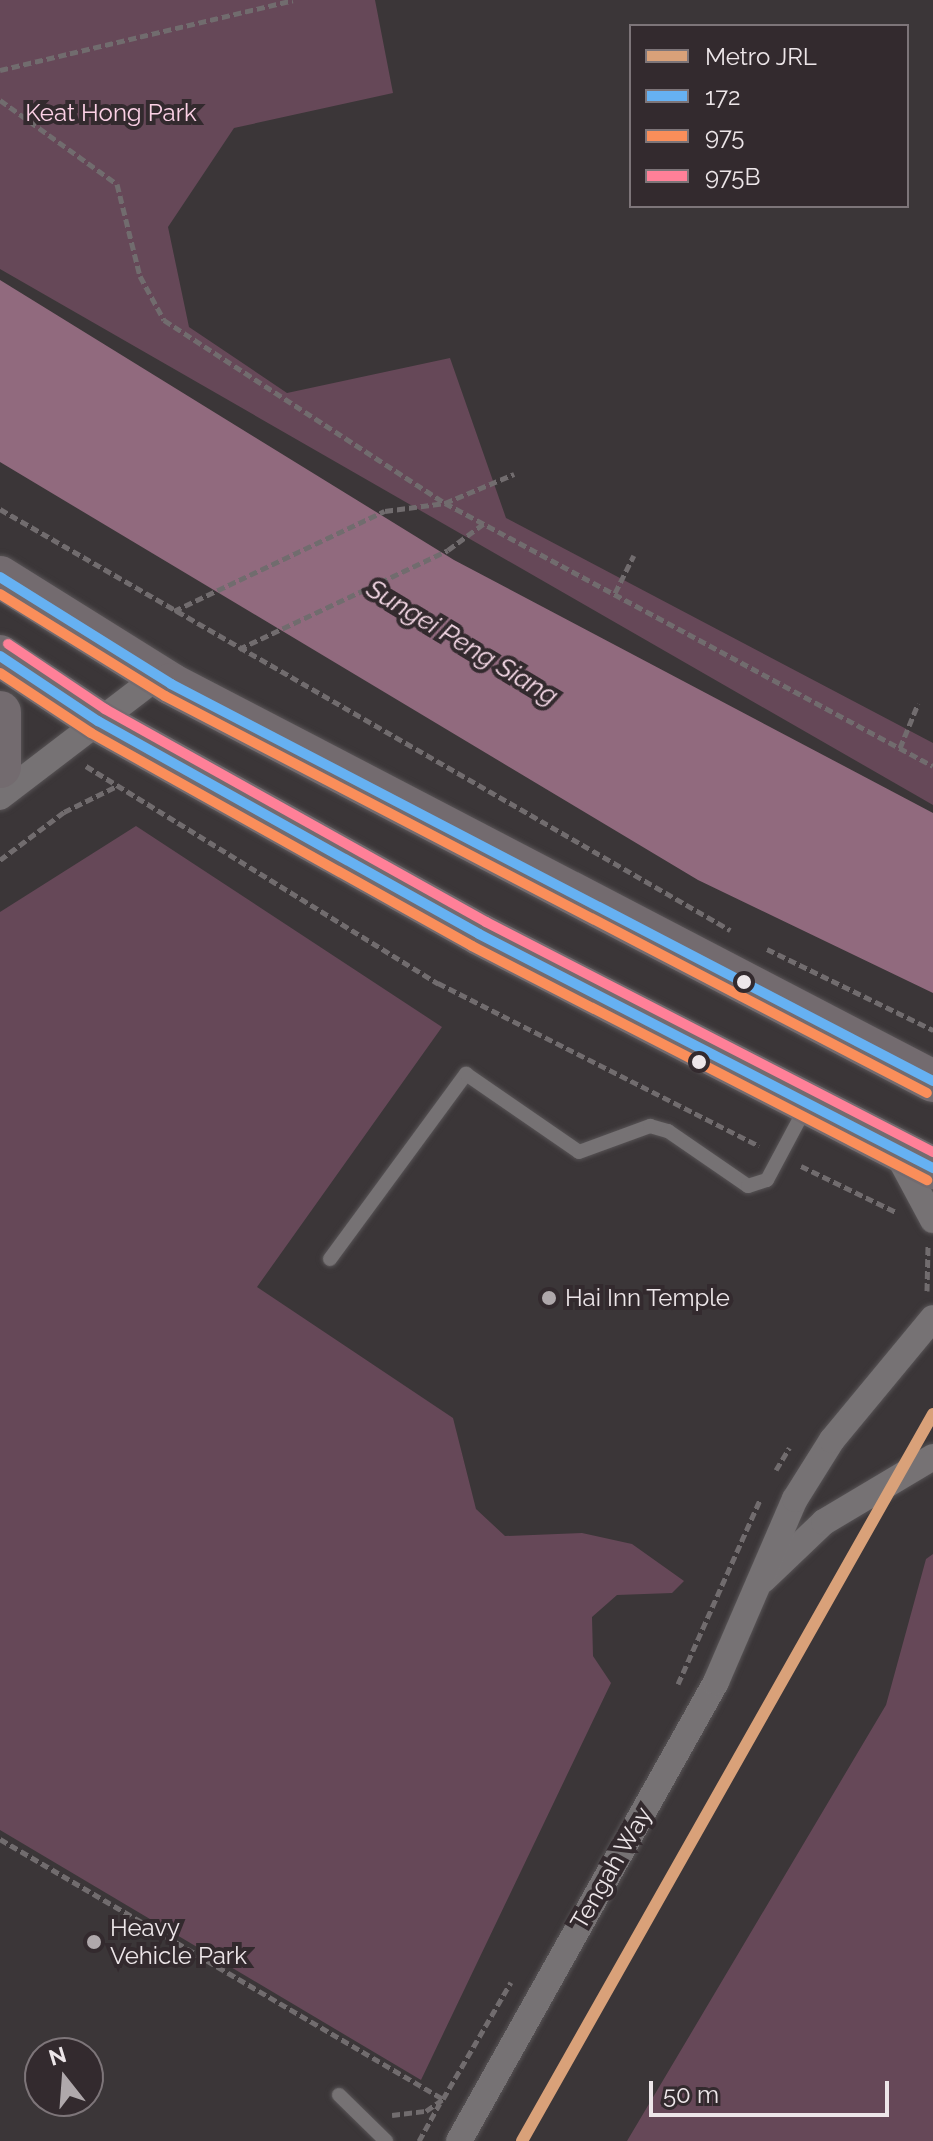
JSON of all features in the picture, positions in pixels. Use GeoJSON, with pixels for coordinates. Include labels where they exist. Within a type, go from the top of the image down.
{"type":"FeatureCollection","features":[{"type":"Feature","properties":{"kind":"main road"},"geometry":{"type":"LineString","coordinates":[[0,577],[158,676],[933,1081]]}},
{"type":"Feature","properties":{"kind":"main road"},"geometry":{"type":"LineString","coordinates":[[0,656],[98,721],[806,1107],[933,1168]]}},
{"type":"Feature","properties":{"kind":"main road"},"geometry":{"type":"LineString","coordinates":[[0,712],[0,767]]}},
{"type":"Feature","properties":{"kind":"street"},"geometry":{"type":"LineString","coordinates":[[0,797],[158,676]]}},
{"type":"Feature","properties":{"kind":"street"},"geometry":{"type":"LineString","coordinates":[[896,1150],[928,1227]]}},
{"type":"Feature","properties":{"kind":"street","name":"Tengah Way"},"geometry":{"type":"LineString","coordinates":[[459,2141],[716,1682],[752,1590],[832,1440],[928,1311]]}},
{"type":"Feature","properties":{"kind":"street","name":"Tengah Way"},"geometry":{"type":"LineString","coordinates":[[752,1590],[824,1522],[933,1457]]}},
{"type":"Feature","properties":{"kind":"lane"},"geometry":{"type":"LineString","coordinates":[[330,1259],[466,1074],[579,1152],[650,1126],[668,1131],[748,1186],[767,1180],[806,1107]]}},
{"type":"Feature","properties":{"kind":"lane"},"geometry":{"type":"LineString","coordinates":[[339,2095],[386,2141]]}},
{"type":"Feature","properties":{"kind":"path"},"geometry":{"type":"LineString","coordinates":[[0,70],[293,0]]}},
{"type":"Feature","properties":{"kind":"path"},"geometry":{"type":"LineString","coordinates":[[0,100],[117,184],[140,276],[164,320],[445,503],[486,522],[933,766]]}},
{"type":"Feature","properties":{"kind":"path"},"geometry":{"type":"LineString","coordinates":[[174,611],[385,511],[445,503],[514,474]]}},
{"type":"Feature","properties":{"kind":"path"},"geometry":{"type":"LineString","coordinates":[[0,509],[740,936]]}},
{"type":"Feature","properties":{"kind":"path"},"geometry":{"type":"LineString","coordinates":[[238,649],[448,550],[486,522]]}},
{"type":"Feature","properties":{"kind":"path"},"geometry":{"type":"LineString","coordinates":[[615,593],[634,555]]}},
{"type":"Feature","properties":{"kind":"path"},"geometry":{"type":"LineString","coordinates":[[900,748],[918,704]]}},
{"type":"Feature","properties":{"kind":"path"},"geometry":{"type":"LineString","coordinates":[[59,751],[438,983],[904,1216]]}},
{"type":"Feature","properties":{"kind":"path"},"geometry":{"type":"LineString","coordinates":[[0,860],[64,812],[118,785]]}},
{"type":"Feature","properties":{"kind":"path"},"geometry":{"type":"LineString","coordinates":[[754,943],[933,1030]]}},
{"type":"Feature","properties":{"kind":"path"},"geometry":{"type":"LineString","coordinates":[[928,1227],[931,1267],[928,1311]]}},
{"type":"Feature","properties":{"kind":"path"},"geometry":{"type":"LineString","coordinates":[[675,1692],[741,1537],[796,1439]]}},
{"type":"Feature","properties":{"kind":"path"},"geometry":{"type":"LineString","coordinates":[[0,1839],[443,2099]]}},
{"type":"Feature","properties":{"kind":"path"},"geometry":{"type":"LineString","coordinates":[[419,2141],[514,1977]]}},
{"type":"Feature","properties":{"kind":"path"},"geometry":{"type":"LineString","coordinates":[[391,2115],[426,2111],[443,2099]]}},
{"type":"Feature","properties":{"kind":"green space","name":"Keat Hong Park"},"geometry":{"type":"Polygon","coordinates":[[[0,0],[375,0],[393,93],[234,128],[168,227],[189,327],[287,393],[450,358],[506,518],[933,743],[933,805],[0,269],[0,0]]]}},
{"type":"Feature","properties":{"kind":"green space"},"geometry":{"type":"Polygon","coordinates":[[[136,826],[442,1027],[257,1287],[453,1418],[476,1509],[505,1536],[582,1533],[632,1544],[684,1581],[672,1593],[617,1595],[592,1617],[593,1656],[611,1683],[421,2080],[0,1830],[0,912],[136,826]]]}},
{"type":"Feature","properties":{"kind":"green space"},"geometry":{"type":"Polygon","coordinates":[[[933,1554],[933,2141],[627,2141],[886,1705],[926,1559],[933,1554]]]}},
{"type":"Feature","properties":{"kind":"water","name":"Sungei Peng Siang"},"geometry":{"type":"Polygon","coordinates":[[[0,280],[454,560],[933,813],[933,993],[698,880],[0,462],[0,280]]]}},
{"type":"Feature","properties":{"kind":"metro line","name":"JRL"},"geometry":{"type":"LineString","coordinates":[[522,2141],[933,1414]]}},
{"type":"Feature","properties":{"kind":"transit line","name":"172"},"geometry":{"type":"LineString","coordinates":[[0,577],[171,684],[933,1081]]}},
{"type":"Feature","properties":{"kind":"transit line","name":"975"},"geometry":{"type":"LineString","coordinates":[[0,594],[165,696],[927,1093]]}},
{"type":"Feature","properties":{"kind":"transit line","name":"975B"},"geometry":{"type":"LineString","coordinates":[[8,644],[105,709],[486,922],[933,1152]]}},
{"type":"Feature","properties":{"kind":"transit line","name":"172"},"geometry":{"type":"LineString","coordinates":[[0,656],[98,721],[479,934],[933,1168]]}},
{"type":"Feature","properties":{"kind":"transit line","name":"975"},"geometry":{"type":"LineString","coordinates":[[0,673],[91,733],[472,946],[927,1180]]}},
{"type":"Feature","properties":{"kind":"place","name":"Hai Inn Temple"},"geometry":{"type":"Point","coordinates":[549,1298]}},
{"type":"Feature","properties":{"kind":"place","name":"Heavy Vehicle Park"},"geometry":{"type":"Point","coordinates":[94,1942]}}]}
